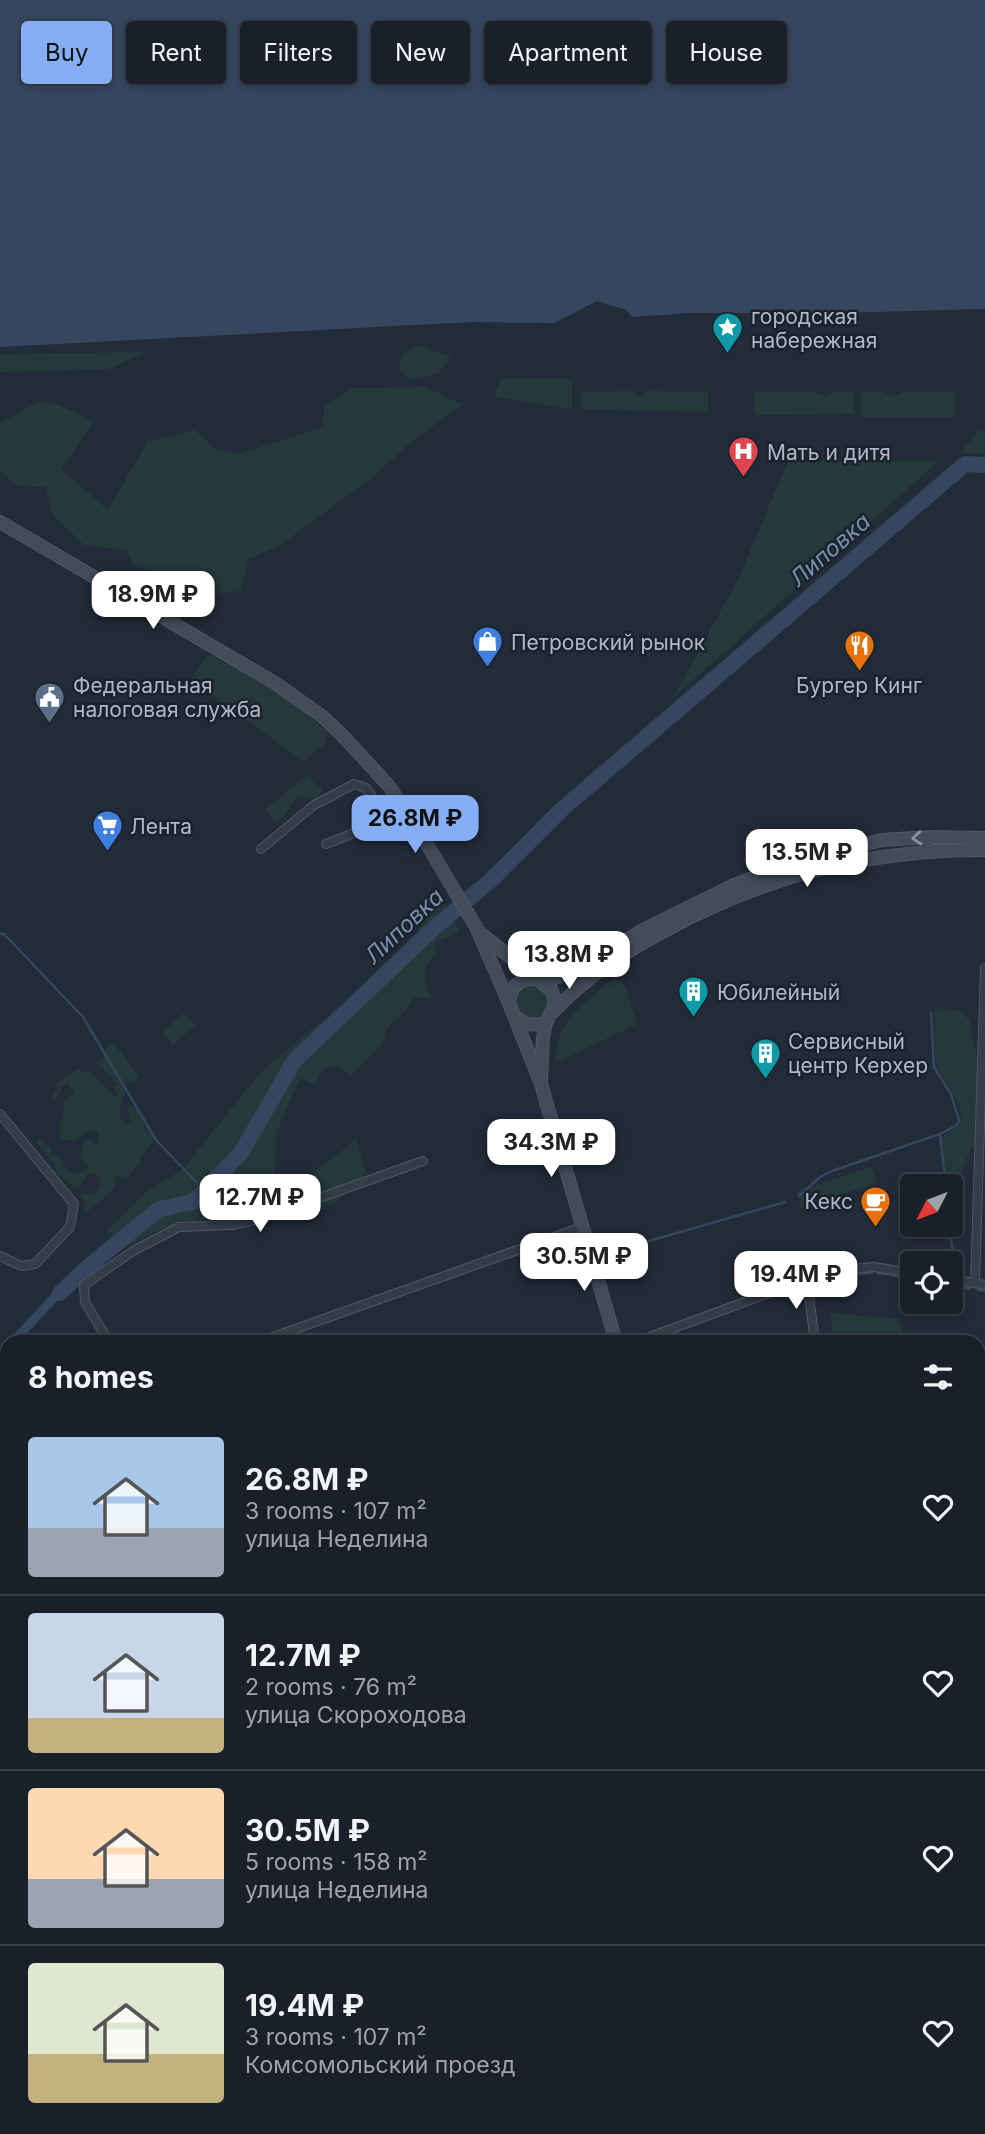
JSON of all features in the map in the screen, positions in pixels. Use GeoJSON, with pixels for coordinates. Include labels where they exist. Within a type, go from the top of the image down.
{"type":"FeatureCollection","features":[{"type":"Feature","properties":{"kind":"main road"},"geometry":{"type":"LineString","coordinates":[[0,522],[275,683],[312,709],[354,746],[389,786],[476,929],[511,1009],[541,1084],[614,1335]]}},
{"type":"Feature","properties":{"kind":"main road"},"geometry":{"type":"LineString","coordinates":[[0,530],[34,542]]}},
{"type":"Feature","properties":{"kind":"main road"},"geometry":{"type":"LineString","coordinates":[[985,838],[882,840],[776,869],[734,885],[643,930],[594,961],[540,981],[521,980],[510,994],[511,1009],[527,1025],[533,1026],[550,1017],[587,979],[616,958],[704,909],[777,880],[815,869],[881,856],[985,850]]}},
{"type":"Feature","properties":{"kind":"main road"},"geometry":{"type":"LineString","coordinates":[[476,929],[552,991],[555,1002],[550,1017],[541,1084]]}},
{"type":"Feature","properties":{"kind":"street"},"geometry":{"type":"LineString","coordinates":[[261,849],[314,805],[354,784],[366,788],[388,819]]}},
{"type":"Feature","properties":{"kind":"street"},"geometry":{"type":"LineString","coordinates":[[326,844],[406,811]]}},
{"type":"Feature","properties":{"kind":"street"},"geometry":{"type":"LineString","coordinates":[[975,1283],[985,968]]}},
{"type":"Feature","properties":{"kind":"street"},"geometry":{"type":"LineString","coordinates":[[0,1114],[74,1205],[70,1227],[35,1264],[21,1266],[0,1256]]}},
{"type":"Feature","properties":{"kind":"street"},"geometry":{"type":"LineString","coordinates":[[105,1335],[85,1302],[84,1285],[133,1251],[179,1227],[232,1225],[260,1219],[423,1161]]}},
{"type":"Feature","properties":{"kind":"street"},"geometry":{"type":"LineString","coordinates":[[279,1335],[582,1227]]}},
{"type":"Feature","properties":{"kind":"street"},"geometry":{"type":"LineString","coordinates":[[655,1335],[829,1271],[874,1267],[900,1271]]}},
{"type":"Feature","properties":{"kind":"street"},"geometry":{"type":"LineString","coordinates":[[807,1279],[814,1335]]}},
{"type":"Feature","properties":{"kind":"street"},"geometry":{"type":"LineString","coordinates":[[963,1281],[985,1285]]}},
{"type":"Feature","properties":{"kind":"shaded area"},"geometry":{"type":"Polygon","coordinates":[[[418,345],[451,357],[437,374],[410,379],[399,370],[402,354],[418,345]]]}},
{"type":"Feature","properties":{"kind":"shaded area"},"geometry":{"type":"Polygon","coordinates":[[[146,352],[109,369],[0,372],[0,354],[146,352]]]}},
{"type":"Feature","properties":{"kind":"shaded area"},"geometry":{"type":"Polygon","coordinates":[[[502,378],[572,379],[572,409],[498,397],[494,394],[502,378]]]}},
{"type":"Feature","properties":{"kind":"shaded area"},"geometry":{"type":"Polygon","coordinates":[[[426,387],[462,405],[410,443],[374,476],[278,547],[248,559],[241,591],[186,596],[160,573],[134,566],[126,550],[84,545],[53,515],[46,487],[16,486],[0,470],[0,423],[40,401],[59,405],[94,421],[61,469],[108,510],[147,442],[195,430],[214,448],[238,454],[323,427],[324,406],[354,388],[426,387]]]}},
{"type":"Feature","properties":{"kind":"shaded area"},"geometry":{"type":"Polygon","coordinates":[[[630,391],[640,397],[649,391],[708,392],[708,412],[581,409],[582,392],[630,391]]]}},
{"type":"Feature","properties":{"kind":"shaded area"},"geometry":{"type":"Polygon","coordinates":[[[755,392],[815,392],[827,397],[833,392],[854,392],[854,414],[755,415],[755,392]]]}},
{"type":"Feature","properties":{"kind":"shaded area"},"geometry":{"type":"Polygon","coordinates":[[[861,392],[883,392],[893,396],[904,392],[955,392],[955,417],[861,417],[861,392]]]}},
{"type":"Feature","properties":{"kind":"shaded area"},"geometry":{"type":"Polygon","coordinates":[[[978,431],[985,431],[985,454],[960,454],[978,431]]]}},
{"type":"Feature","properties":{"kind":"shaded area"},"geometry":{"type":"Polygon","coordinates":[[[788,461],[939,461],[673,698],[739,577],[788,461]]]}},
{"type":"Feature","properties":{"kind":"shaded area"},"geometry":{"type":"Polygon","coordinates":[[[211,655],[286,697],[327,731],[326,742],[304,762],[191,679],[206,657],[211,655]]]}},
{"type":"Feature","properties":{"kind":"shaded area"},"geometry":{"type":"Polygon","coordinates":[[[308,774],[314,783],[323,789],[315,800],[297,796],[284,817],[276,823],[265,810],[308,774]]]}},
{"type":"Feature","properties":{"kind":"shaded area"},"geometry":{"type":"Polygon","coordinates":[[[440,895],[460,932],[434,943],[437,953],[428,964],[425,974],[431,999],[413,997],[406,1010],[387,1028],[382,1045],[350,1075],[338,1065],[322,1070],[315,1086],[300,1078],[276,1133],[275,1175],[295,1186],[356,1140],[366,1173],[335,1203],[315,1210],[178,1222],[128,1246],[106,1231],[143,1194],[183,1169],[259,1074],[320,1022],[370,1000],[394,973],[389,961],[419,930],[440,895]]]}},
{"type":"Feature","properties":{"kind":"shaded area"},"geometry":{"type":"Polygon","coordinates":[[[613,978],[623,982],[637,1024],[554,1064],[560,1033],[570,1017],[613,978]]]}},
{"type":"Feature","properties":{"kind":"shaded area"},"geometry":{"type":"Polygon","coordinates":[[[531,983],[544,988],[549,1001],[544,1014],[531,1019],[518,1014],[513,1001],[518,988],[531,983]]]}},
{"type":"Feature","properties":{"kind":"shaded area"},"geometry":{"type":"Polygon","coordinates":[[[937,1008],[962,1012],[969,1020],[977,1058],[976,1139],[961,1174],[947,1174],[942,1136],[959,1126],[961,1117],[957,1100],[936,1059],[934,1014],[937,1008]]]}},
{"type":"Feature","properties":{"kind":"shaded area"},"geometry":{"type":"Polygon","coordinates":[[[184,1013],[195,1025],[173,1045],[162,1033],[184,1013]]]}},
{"type":"Feature","properties":{"kind":"shaded area"},"geometry":{"type":"Polygon","coordinates":[[[110,1041],[139,1076],[133,1083],[122,1083],[126,1094],[122,1099],[119,1116],[125,1124],[131,1122],[128,1111],[130,1104],[142,1117],[146,1132],[155,1136],[140,1158],[141,1162],[127,1178],[117,1176],[114,1179],[116,1184],[105,1198],[88,1211],[83,1210],[84,1202],[81,1197],[82,1194],[94,1194],[99,1189],[100,1181],[95,1173],[88,1173],[78,1189],[58,1175],[55,1165],[36,1142],[39,1139],[49,1145],[52,1149],[51,1156],[56,1155],[64,1161],[62,1165],[71,1173],[88,1169],[88,1165],[80,1157],[84,1141],[90,1139],[98,1146],[99,1134],[93,1129],[76,1140],[61,1140],[59,1125],[63,1118],[64,1103],[75,1091],[67,1084],[61,1088],[56,1099],[52,1098],[57,1088],[56,1083],[78,1069],[91,1072],[112,1095],[118,1097],[115,1088],[117,1084],[97,1063],[106,1055],[105,1049],[111,1044],[110,1041]]]}},
{"type":"Feature","properties":{"kind":"shaded area"},"geometry":{"type":"Polygon","coordinates":[[[871,1167],[877,1183],[801,1208],[796,1192],[871,1167]]]}},
{"type":"Feature","properties":{"kind":"shaded area"},"geometry":{"type":"Polygon","coordinates":[[[830,1313],[899,1319],[902,1335],[831,1335],[833,1328],[830,1313]]]}},
{"type":"Feature","properties":{"kind":"water"},"geometry":{"type":"Polygon","coordinates":[[[0,0],[985,0],[985,309],[803,314],[782,309],[754,313],[632,317],[626,310],[597,301],[554,323],[472,322],[0,347],[0,0]]]}},
{"type":"Feature","properties":{"kind":"water"},"geometry":{"type":"Polygon","coordinates":[[[69,1275],[76,1281],[26,1335],[13,1335],[69,1275]]]}},
{"type":"Feature","properties":{"kind":"waterway","name":"Липовка"},"geometry":{"type":"LineString","coordinates":[[60,1293],[159,1209],[193,1202],[241,1153],[294,1061],[433,929],[490,881],[561,810],[965,464],[985,465]]}},
{"type":"Feature","properties":{"kind":"waterway"},"geometry":{"type":"LineString","coordinates":[[0,933],[5,935],[83,1017],[156,1140],[204,1190]]}},
{"type":"Feature","properties":{"kind":"waterway"},"geometry":{"type":"LineString","coordinates":[[799,1196],[820,1177],[832,1171],[940,1134],[957,1125],[959,1120],[951,1094],[934,1067],[931,1013]]}},
{"type":"Feature","properties":{"kind":"waterway"},"geometry":{"type":"LineString","coordinates":[[940,1134],[945,1174]]}},
{"type":"Feature","properties":{"kind":"waterway"},"geometry":{"type":"LineString","coordinates":[[649,1241],[785,1202]]}},
{"type":"Feature","properties":{"kind":"waterway"},"geometry":{"type":"LineString","coordinates":[[951,1237],[952,1251]]}},
{"type":"Feature","properties":{"kind":"waterway"},"geometry":{"type":"LineString","coordinates":[[838,1276],[872,1273]]}},
{"type":"Feature","properties":{"kind":"waterway"},"geometry":{"type":"LineString","coordinates":[[877,1273],[888,1274]]}},
{"type":"Feature","properties":{"kind":"waterway"},"geometry":{"type":"LineString","coordinates":[[891,1275],[900,1276]]}},
{"type":"Feature","properties":{"kind":"waterway"},"geometry":{"type":"LineString","coordinates":[[811,1285],[830,1278]]}},
{"type":"Feature","properties":{"kind":"waterway"},"geometry":{"type":"LineString","coordinates":[[963,1288],[970,1289]]}},
{"type":"Feature","properties":{"kind":"waterway"},"geometry":{"type":"LineString","coordinates":[[798,1292],[803,1290]]}},
{"type":"Feature","properties":{"kind":"waterway"},"geometry":{"type":"LineString","coordinates":[[978,1290],[985,1291]]}},
{"type":"Feature","properties":{"kind":"place","name":"городская набережная"},"geometry":{"type":"Point","coordinates":[728,355]}},
{"type":"Feature","properties":{"kind":"place","name":"Мать и дитя"},"geometry":{"type":"Point","coordinates":[744,479]}},
{"type":"Feature","properties":{"kind":"place","name":"Петровский рынок"},"geometry":{"type":"Point","coordinates":[488,669]}},
{"type":"Feature","properties":{"kind":"place","name":"Бургер Кинг"},"geometry":{"type":"Point","coordinates":[859,672]}},
{"type":"Feature","properties":{"kind":"place","name":"Федеральная налоговая служба"},"geometry":{"type":"Point","coordinates":[50,724]}},
{"type":"Feature","properties":{"kind":"place","name":"Лента"},"geometry":{"type":"Point","coordinates":[107,853]}},
{"type":"Feature","properties":{"kind":"place","name":"Юбилейный"},"geometry":{"type":"Point","coordinates":[694,1019]}},
{"type":"Feature","properties":{"kind":"place","name":"Сервисный центр Керхер"},"geometry":{"type":"Point","coordinates":[765,1080]}},
{"type":"Feature","properties":{"kind":"place","name":"Кекс"},"geometry":{"type":"Point","coordinates":[876,1228]}}]}
